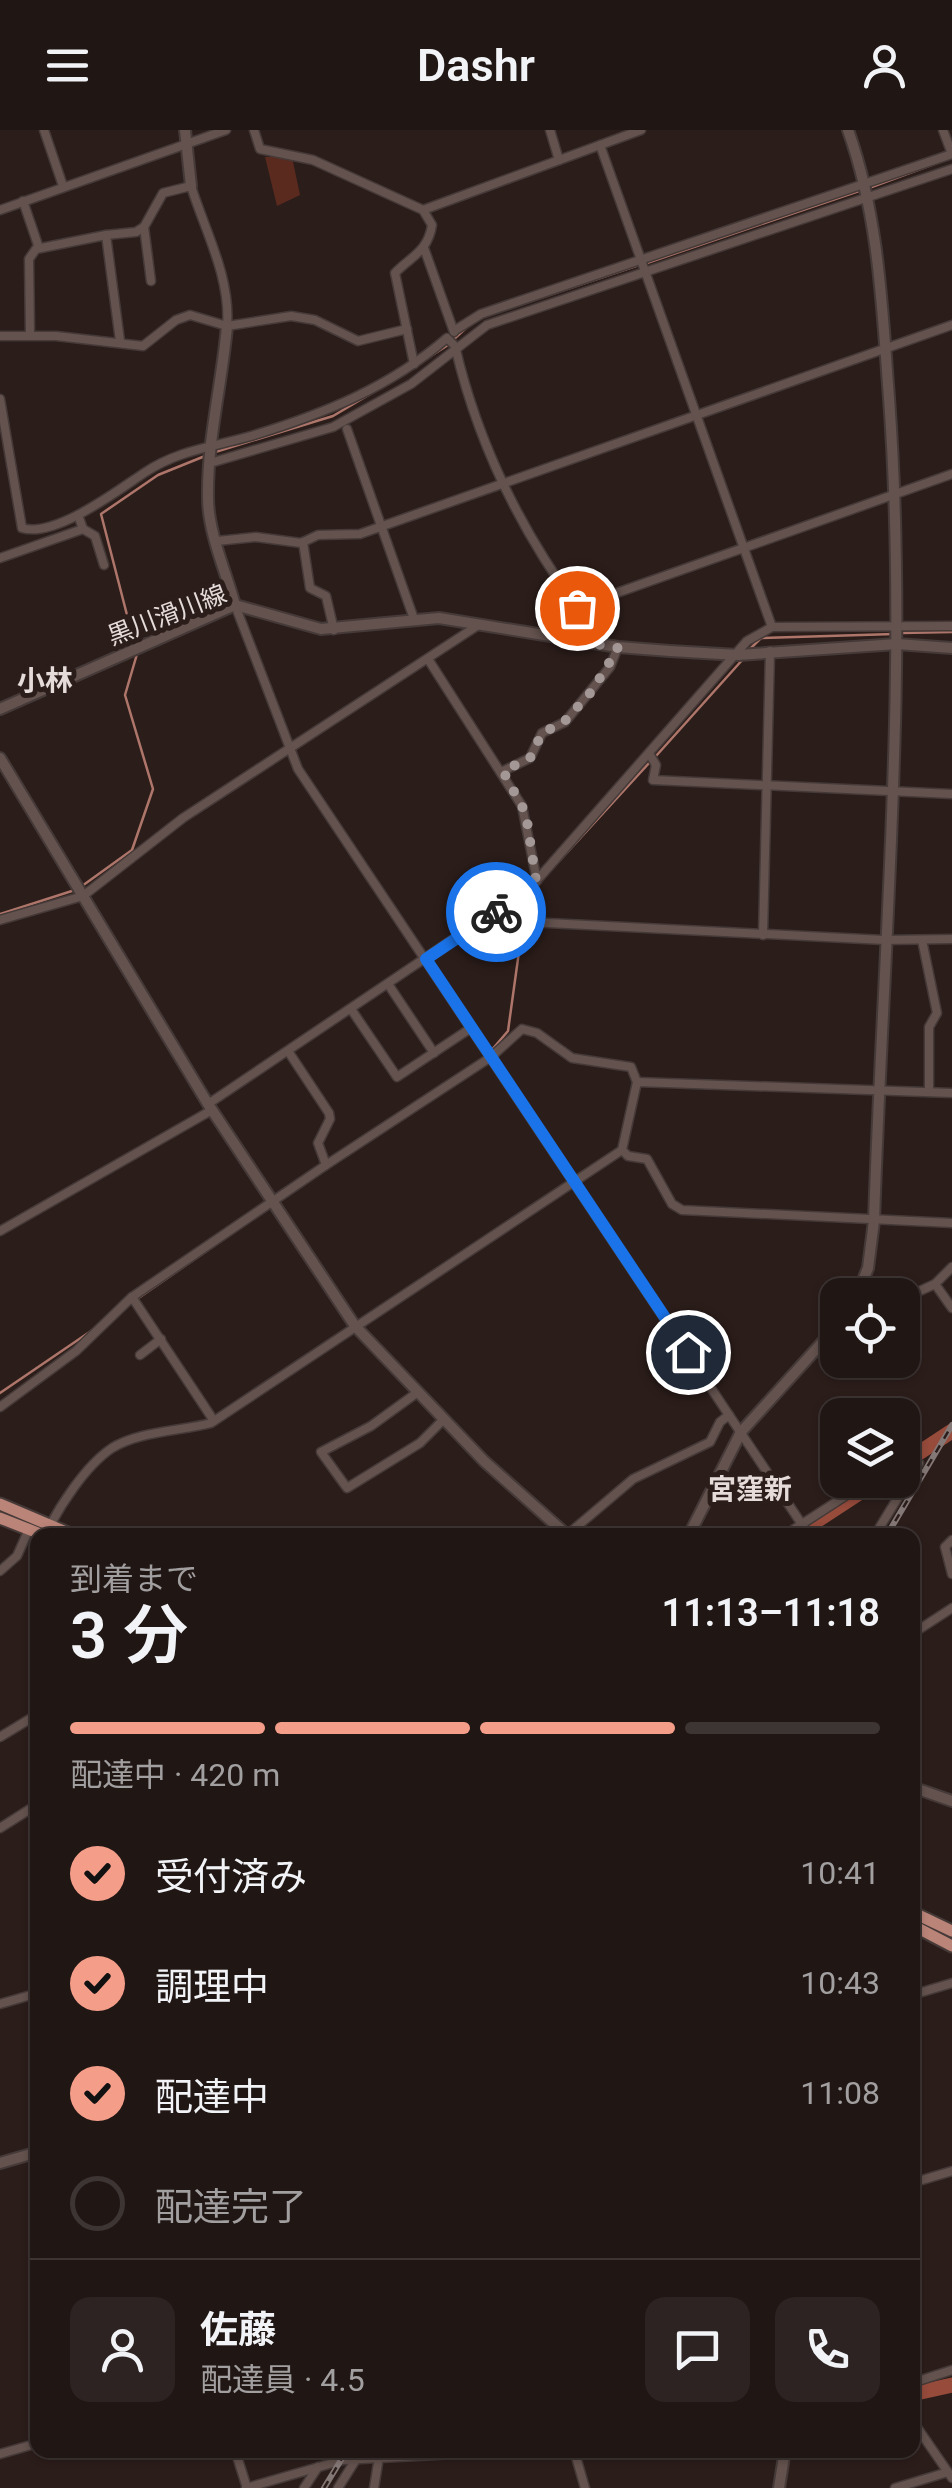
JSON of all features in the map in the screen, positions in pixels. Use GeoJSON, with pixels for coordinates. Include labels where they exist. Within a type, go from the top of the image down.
{"type":"FeatureCollection","features":[{"type":"Feature","properties":{"kind":"main road"},"geometry":{"type":"LineString","coordinates":[[0,1504],[39,1528]]}},
{"type":"Feature","properties":{"kind":"main road"},"geometry":{"type":"LineString","coordinates":[[0,1518],[29,1529]]}},
{"type":"Feature","properties":{"kind":"main road"},"geometry":{"type":"LineString","coordinates":[[920,1916],[952,1931]]}},
{"type":"Feature","properties":{"kind":"main road"},"geometry":{"type":"LineString","coordinates":[[920,1929],[952,1946]]}},
{"type":"Feature","properties":{"kind":"street"},"geometry":{"type":"LineString","coordinates":[[44,130],[64,186]]}},
{"type":"Feature","properties":{"kind":"street"},"geometry":{"type":"LineString","coordinates":[[186,130],[191,186],[202,228],[227,288],[227,326],[208,502],[234,606],[288,751],[805,1528]]}},
{"type":"Feature","properties":{"kind":"street"},"geometry":{"type":"LineString","coordinates":[[0,210],[226,130]]}},
{"type":"Feature","properties":{"kind":"street"},"geometry":{"type":"LineString","coordinates":[[254,130],[260,149],[312,160],[423,210],[432,225],[424,248],[395,274],[414,364]]}},
{"type":"Feature","properties":{"kind":"street"},"geometry":{"type":"LineString","coordinates":[[550,130],[559,160]]}},
{"type":"Feature","properties":{"kind":"street"},"geometry":{"type":"LineString","coordinates":[[423,210],[642,130]]}},
{"type":"Feature","properties":{"kind":"street"},"geometry":{"type":"LineString","coordinates":[[848,130],[867,191],[896,493],[897,644],[874,1220],[864,1278]]}},
{"type":"Feature","properties":{"kind":"street"},"geometry":{"type":"LineString","coordinates":[[0,399],[3,435],[22,528],[30,530],[78,514],[158,463],[328,412],[487,325],[867,191],[952,154],[943,130]]}},
{"type":"Feature","properties":{"kind":"street"},"geometry":{"type":"LineString","coordinates":[[600,145],[772,627]]}},
{"type":"Feature","properties":{"kind":"street"},"geometry":{"type":"LineString","coordinates":[[210,463],[333,427],[411,384],[452,344],[457,329],[481,314],[640,258],[952,169]]}},
{"type":"Feature","properties":{"kind":"street"},"geometry":{"type":"LineString","coordinates":[[30,334],[29,259],[40,248],[136,232],[144,227],[164,193],[191,186]]}},
{"type":"Feature","properties":{"kind":"street"},"geometry":{"type":"LineString","coordinates":[[23,201],[40,248]]}},
{"type":"Feature","properties":{"kind":"street"},"geometry":{"type":"LineString","coordinates":[[144,227],[151,281]]}},
{"type":"Feature","properties":{"kind":"street"},"geometry":{"type":"LineString","coordinates":[[106,235],[120,341]]}},
{"type":"Feature","properties":{"kind":"street"},"geometry":{"type":"LineString","coordinates":[[424,248],[457,329]]}},
{"type":"Feature","properties":{"kind":"street"},"geometry":{"type":"LineString","coordinates":[[0,336],[30,334],[144,346],[176,320],[190,315],[227,326],[291,316],[314,320],[358,342],[406,329]]}},
{"type":"Feature","properties":{"kind":"street"},"geometry":{"type":"LineString","coordinates":[[218,541],[256,538],[303,542],[318,535],[360,534],[503,487],[952,325]]}},
{"type":"Feature","properties":{"kind":"street"},"geometry":{"type":"LineString","coordinates":[[452,344],[503,487],[523,527],[577,608],[581,619],[573,640]]}},
{"type":"Feature","properties":{"kind":"street"},"geometry":{"type":"LineString","coordinates":[[347,429],[414,619]]}},
{"type":"Feature","properties":{"kind":"street"},"geometry":{"type":"LineString","coordinates":[[577,608],[952,474]]}},
{"type":"Feature","properties":{"kind":"street"},"geometry":{"type":"LineString","coordinates":[[78,514],[83,529],[94,536],[104,564]]}},
{"type":"Feature","properties":{"kind":"street"},"geometry":{"type":"LineString","coordinates":[[0,558],[83,529]]}},
{"type":"Feature","properties":{"kind":"street"},"geometry":{"type":"LineString","coordinates":[[303,542],[310,588],[326,596],[334,630]]}},
{"type":"Feature","properties":{"kind":"street","name":"黒川滑川線"},"geometry":{"type":"LineString","coordinates":[[0,709],[234,606],[334,630],[414,619],[480,624],[618,648],[738,655],[897,644],[952,648]]}},
{"type":"Feature","properties":{"kind":"street"},"geometry":{"type":"LineString","coordinates":[[0,920],[83,896],[183,818],[480,624]]}},
{"type":"Feature","properties":{"kind":"street"},"geometry":{"type":"LineString","coordinates":[[0,1232],[210,1107],[536,881],[756,633],[772,627],[952,626]]}},
{"type":"Feature","properties":{"kind":"street"},"geometry":{"type":"LineString","coordinates":[[503,771],[530,758],[542,733],[564,722],[592,691],[618,648]]}},
{"type":"Feature","properties":{"kind":"street"},"geometry":{"type":"LineString","coordinates":[[763,935],[770,651]]}},
{"type":"Feature","properties":{"kind":"street"},"geometry":{"type":"LineString","coordinates":[[428,659],[503,771],[526,814],[536,881]]}},
{"type":"Feature","properties":{"kind":"street"},"geometry":{"type":"LineString","coordinates":[[650,754],[656,765],[653,780],[952,794]]}},
{"type":"Feature","properties":{"kind":"street"},"geometry":{"type":"LineString","coordinates":[[0,758],[210,1107],[355,1326],[560,1528]]}},
{"type":"Feature","properties":{"kind":"street"},"geometry":{"type":"LineString","coordinates":[[528,922],[884,940],[952,939]]}},
{"type":"Feature","properties":{"kind":"street"},"geometry":{"type":"LineString","coordinates":[[922,940],[937,1013],[929,1027],[930,1092]]}},
{"type":"Feature","properties":{"kind":"street"},"geometry":{"type":"LineString","coordinates":[[388,984],[434,1053]]}},
{"type":"Feature","properties":{"kind":"street"},"geometry":{"type":"LineString","coordinates":[[351,1009],[397,1078],[471,1028]]}},
{"type":"Feature","properties":{"kind":"street"},"geometry":{"type":"LineString","coordinates":[[0,1406],[76,1351],[132,1297],[491,1057],[514,1041],[522,1029],[536,1032],[572,1058],[631,1067],[637,1082],[622,1150],[214,1421],[111,1449],[49,1528]]}},
{"type":"Feature","properties":{"kind":"street"},"geometry":{"type":"LineString","coordinates":[[288,1051],[329,1113],[330,1119],[318,1143],[326,1165]]}},
{"type":"Feature","properties":{"kind":"street"},"geometry":{"type":"LineString","coordinates":[[637,1082],[952,1093]]}},
{"type":"Feature","properties":{"kind":"street"},"geometry":{"type":"LineString","coordinates":[[622,1150],[628,1156],[648,1159],[672,1204],[682,1210],[952,1223]]}},
{"type":"Feature","properties":{"kind":"street"},"geometry":{"type":"LineString","coordinates":[[920,1291],[935,1284],[952,1267]]}},
{"type":"Feature","properties":{"kind":"street"},"geometry":{"type":"LineString","coordinates":[[935,1284],[952,1308]]}},
{"type":"Feature","properties":{"kind":"street"},"geometry":{"type":"LineString","coordinates":[[132,1297],[214,1421]]}},
{"type":"Feature","properties":{"kind":"street"},"geometry":{"type":"LineString","coordinates":[[140,1355],[161,1339]]}},
{"type":"Feature","properties":{"kind":"street"},"geometry":{"type":"LineString","coordinates":[[693,1528],[741,1432],[820,1345]]}},
{"type":"Feature","properties":{"kind":"street"},"geometry":{"type":"LineString","coordinates":[[418,1392],[372,1426],[320,1452],[347,1488],[420,1443],[444,1418]]}},
{"type":"Feature","properties":{"kind":"street"},"geometry":{"type":"LineString","coordinates":[[575,1528],[633,1480],[710,1442],[720,1422],[729,1415]]}},
{"type":"Feature","properties":{"kind":"street"},"geometry":{"type":"LineString","coordinates":[[796,1528],[842,1498]]}},
{"type":"Feature","properties":{"kind":"street"},"geometry":{"type":"LineString","coordinates":[[880,1528],[898,1498]]}},
{"type":"Feature","properties":{"kind":"street"},"geometry":{"type":"LineString","coordinates":[[0,1570],[17,1556],[29,1529]]}},
{"type":"Feature","properties":{"kind":"street"},"geometry":{"type":"LineString","coordinates":[[952,1540],[945,1546],[952,1574]]}},
{"type":"Feature","properties":{"kind":"street"},"geometry":{"type":"LineString","coordinates":[[920,1629],[952,1608]]}},
{"type":"Feature","properties":{"kind":"street"},"geometry":{"type":"LineString","coordinates":[[0,1737],[30,1719]]}},
{"type":"Feature","properties":{"kind":"street"},"geometry":{"type":"LineString","coordinates":[[920,1790],[952,1801]]}},
{"type":"Feature","properties":{"kind":"street"},"geometry":{"type":"LineString","coordinates":[[0,1828],[30,1809]]}},
{"type":"Feature","properties":{"kind":"street"},"geometry":{"type":"LineString","coordinates":[[920,1993],[952,1983]]}},
{"type":"Feature","properties":{"kind":"street"},"geometry":{"type":"LineString","coordinates":[[0,2004],[30,1995]]}},
{"type":"Feature","properties":{"kind":"street"},"geometry":{"type":"LineString","coordinates":[[0,2162],[30,2154]]}},
{"type":"Feature","properties":{"kind":"street"},"geometry":{"type":"LineString","coordinates":[[920,2181],[952,2171]]}},
{"type":"Feature","properties":{"kind":"street"},"geometry":{"type":"LineString","coordinates":[[920,2380],[952,2370]]}},
{"type":"Feature","properties":{"kind":"street"},"geometry":{"type":"LineString","coordinates":[[895,2488],[950,2475],[920,2432]]}},
{"type":"Feature","properties":{"kind":"street"},"geometry":{"type":"LineString","coordinates":[[0,2454],[30,2445]]}},
{"type":"Feature","properties":{"kind":"street"},"geometry":{"type":"LineString","coordinates":[[237,2458],[246,2488],[318,2467],[368,2458]]}},
{"type":"Feature","properties":{"kind":"street"},"geometry":{"type":"LineString","coordinates":[[374,2488],[380,2458]]}},
{"type":"Feature","properties":{"kind":"street"},"geometry":{"type":"LineString","coordinates":[[577,2458],[586,2488]]}},
{"type":"Feature","properties":{"kind":"street"},"geometry":{"type":"LineString","coordinates":[[779,2488],[783,2458]]}},
{"type":"Feature","properties":{"kind":"street"},"geometry":{"type":"LineString","coordinates":[[338,2488],[356,2459]]}},
{"type":"Feature","properties":{"kind":"street"},"geometry":{"type":"LineString","coordinates":[[304,2488],[318,2467]]}},
{"type":"Feature","properties":{"kind":"shaded area"},"geometry":{"type":"Polygon","coordinates":[[[265,157],[292,157],[300,195],[277,206],[265,157]]]}},
{"type":"Feature","properties":{"kind":"waterway"},"geometry":{"type":"LineString","coordinates":[[869,188],[942,161]]}},
{"type":"Feature","properties":{"kind":"waterway"},"geometry":{"type":"LineString","coordinates":[[647,263],[862,190]]}},
{"type":"Feature","properties":{"kind":"waterway"},"geometry":{"type":"LineString","coordinates":[[519,305],[639,265]]}},
{"type":"Feature","properties":{"kind":"waterway"},"geometry":{"type":"LineString","coordinates":[[454,339],[466,328]]}},
{"type":"Feature","properties":{"kind":"waterway"},"geometry":{"type":"LineString","coordinates":[[392,381],[448,345]]}},
{"type":"Feature","properties":{"kind":"waterway"},"geometry":{"type":"LineString","coordinates":[[212,453],[333,416],[377,390]]}},
{"type":"Feature","properties":{"kind":"waterway"},"geometry":{"type":"LineString","coordinates":[[135,646],[101,514],[158,475],[205,456]]}},
{"type":"Feature","properties":{"kind":"waterway"},"geometry":{"type":"LineString","coordinates":[[902,633],[952,632]]}},
{"type":"Feature","properties":{"kind":"waterway"},"geometry":{"type":"LineString","coordinates":[[748,651],[761,638],[894,634]]}},
{"type":"Feature","properties":{"kind":"waterway"},"geometry":{"type":"LineString","coordinates":[[82,886],[132,850],[153,789],[125,695],[137,654]]}},
{"type":"Feature","properties":{"kind":"waterway"},"geometry":{"type":"LineString","coordinates":[[656,756],[744,658]]}},
{"type":"Feature","properties":{"kind":"waterway"},"geometry":{"type":"LineString","coordinates":[[551,870],[650,762]]}},
{"type":"Feature","properties":{"kind":"waterway"},"geometry":{"type":"LineString","coordinates":[[0,914],[75,890]]}},
{"type":"Feature","properties":{"kind":"waterway"},"geometry":{"type":"LineString","coordinates":[[490,1052],[508,1031],[526,901],[532,891]]}},
{"type":"Feature","properties":{"kind":"waterway"},"geometry":{"type":"LineString","coordinates":[[137,1299],[234,1232]]}},
{"type":"Feature","properties":{"kind":"waterway"},"geometry":{"type":"LineString","coordinates":[[0,1393],[94,1329]]}},
{"type":"Feature","properties":{"kind":"waterway"},"geometry":{"type":"LineString","coordinates":[[920,1452],[952,1431]]}},
{"type":"Feature","properties":{"kind":"waterway"},"geometry":{"type":"LineString","coordinates":[[806,1528],[852,1498]]}},
{"type":"Feature","properties":{"kind":"waterway"},"geometry":{"type":"LineString","coordinates":[[920,2392],[952,2385]]}},
{"type":"Feature","properties":{"kind":"railway"},"geometry":{"type":"LineString","coordinates":[[891,1528],[952,1425]]}},
{"type":"Feature","properties":{"kind":"railway"},"geometry":{"type":"LineString","coordinates":[[324,2488],[342,2458]]}},
{"type":"Feature","properties":{"kind":"way so far"},"geometry":{"type":"LineString","coordinates":[[496,912],[536,881],[526,814],[503,771],[530,758],[542,733],[564,722],[610,667],[618,648],[573,640],[581,619],[577,608]]}},
{"type":"Feature","properties":{"kind":"district","name":"小林"},"geometry":{"type":"Point","coordinates":[45,680]}},
{"type":"Feature","properties":{"kind":"district","name":"宮窪新"},"geometry":{"type":"Point","coordinates":[750,1489]}},
{"type":"Feature","properties":{"kind":"route"},"geometry":{"type":"LineString","coordinates":[[496,912],[426,959],[688,1352]]}}]}
